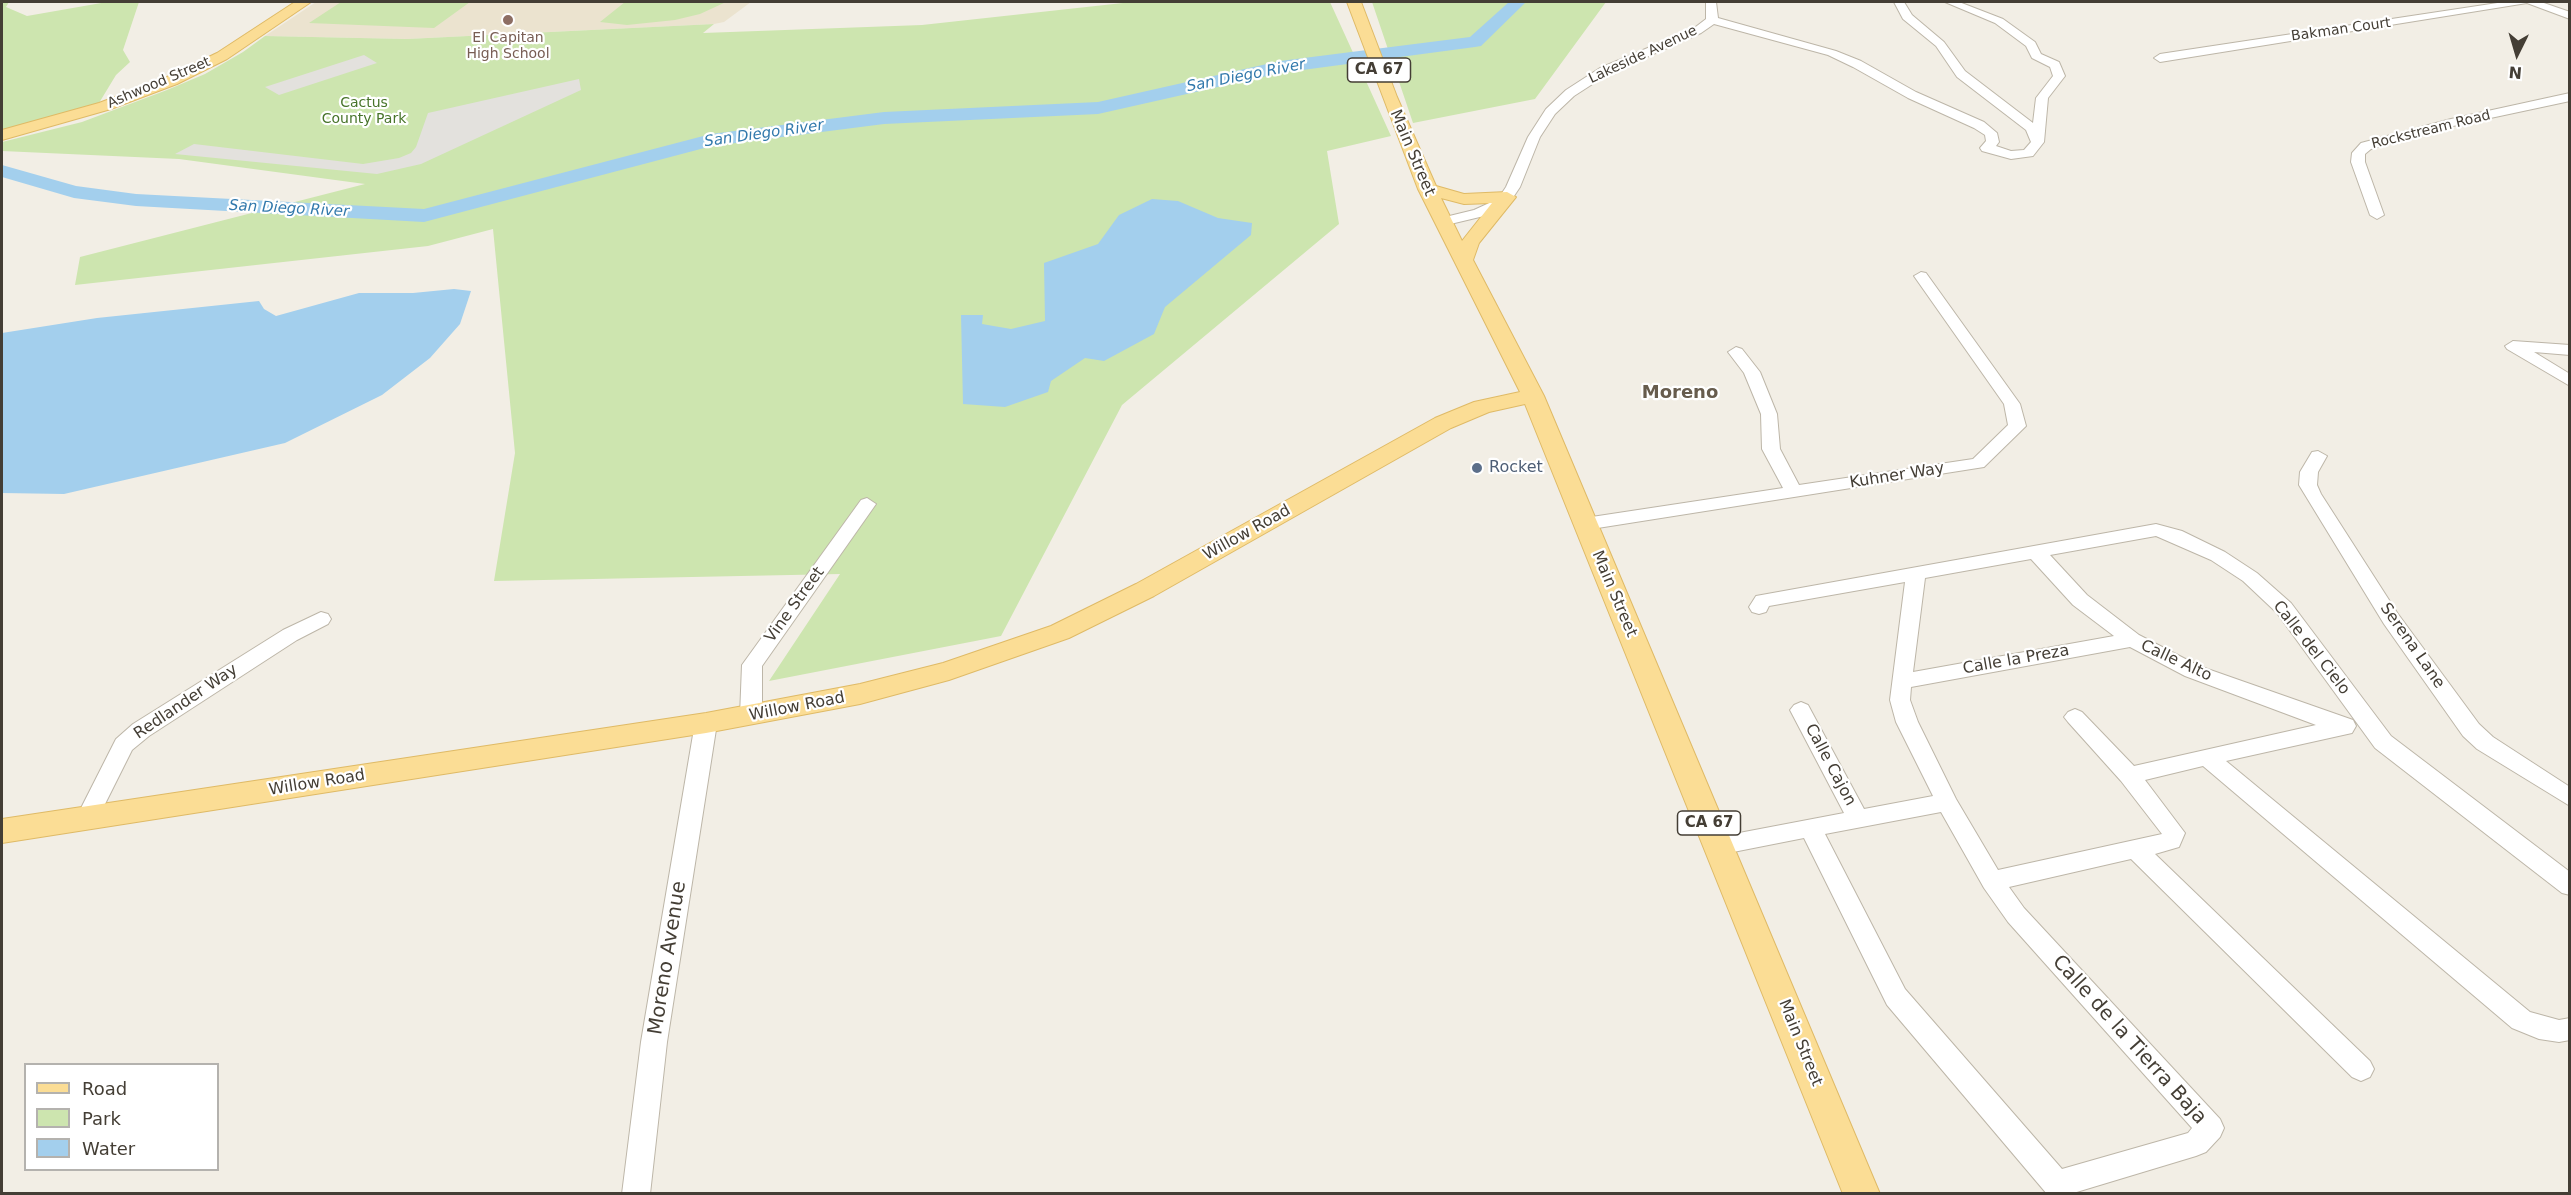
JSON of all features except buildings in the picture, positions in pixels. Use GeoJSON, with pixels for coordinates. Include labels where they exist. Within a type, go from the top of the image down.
{"type":"FeatureCollection","features":[{"type":"Feature","properties":{"kind":"main road","name":"Ashwood Street"},"geometry":{"type":"LineString","coordinates":[[2,135],[105,106],[181,76],[222,56],[304,2]]}},
{"type":"Feature","properties":{"kind":"main road","name":"Main Street"},"geometry":{"type":"LineString","coordinates":[[1354,2],[1427,189],[1533,396],[1862,1194]]}},
{"type":"Feature","properties":{"kind":"main road"},"geometry":{"type":"LineString","coordinates":[[1427,189],[1464,199],[1505,199]]}},
{"type":"Feature","properties":{"kind":"main road"},"geometry":{"type":"LineString","coordinates":[[1463,260],[1470,242],[1505,199]]}},
{"type":"Feature","properties":{"kind":"main road","name":"Willow Road"},"geometry":{"type":"LineString","coordinates":[[2,831],[751,716],[860,694],[939,674],[1060,632],[1145,591],[1443,423],[1482,407],[1533,396]]}},
{"type":"Feature","properties":{"kind":"street","name":"Lakeside Avenue"},"geometry":{"type":"LineString","coordinates":[[1505,199],[1513,187],[1533,136],[1550,112],[1570,93],[1604,71],[1696,31],[1712,20],[1711,2]]}},
{"type":"Feature","properties":{"kind":"street"},"geometry":{"type":"LineString","coordinates":[[1899,2],[1907,17],[1940,44],[1961,74],[2012,111],[2031,128],[2038,142]]}},
{"type":"Feature","properties":{"kind":"street"},"geometry":{"type":"LineString","coordinates":[[1712,20],[1832,54],[1857,64],[1912,95],[1979,124],[1991,133],[1993,142],[1987,148],[2011,155],[2028,153],[2038,142],[2042,98],[2059,76],[2055,65],[2036,56],[2031,44],[1999,21],[1950,2]]}},
{"type":"Feature","properties":{"kind":"street","name":"Bakman Court"},"geometry":{"type":"LineString","coordinates":[[2160,58],[2522,2]]}},
{"type":"Feature","properties":{"kind":"street"},"geometry":{"type":"LineString","coordinates":[[2532,2],[2570,16]]}},
{"type":"Feature","properties":{"kind":"street","name":"Rockstream Road"},"geometry":{"type":"LineString","coordinates":[[2378,215],[2358,162],[2359,153],[2366,146],[2430,128],[2570,97]]}},
{"type":"Feature","properties":{"kind":"street"},"geometry":{"type":"LineString","coordinates":[[1442,222],[1479,213],[1505,199]]}},
{"type":"Feature","properties":{"kind":"street","name":"Kuhner Way"},"geometry":{"type":"LineString","coordinates":[[1585,524],[1978,463],[2017,426],[2012,404],[1921,276]]}},
{"type":"Feature","properties":{"kind":"street"},"geometry":{"type":"LineString","coordinates":[[2570,350],[2514,346],[2570,381]]}},
{"type":"Feature","properties":{"kind":"street"},"geometry":{"type":"LineString","coordinates":[[1736,352],[1752,372],[1769,414],[1771,449],[1794,492]]}},
{"type":"Feature","properties":{"kind":"street","name":"Serena Lane"},"geometry":{"type":"LineString","coordinates":[[2318,456],[2309,472],[2308,485],[2312,494],[2391,619],[2471,730],[2485,743],[2570,798]]}},
{"type":"Feature","properties":{"kind":"street","name":"Vine Street"},"geometry":{"type":"LineString","coordinates":[[751,716],[752,665],[867,504]]}},
{"type":"Feature","properties":{"kind":"street","name":"Calle del Cielo"},"geometry":{"type":"LineString","coordinates":[[1759,607],[1763,601],[2156,530],[2175,535],[2250,577],[2284,608],[2384,742],[2570,886]]}},
{"type":"Feature","properties":{"kind":"street","name":"Calle Alto"},"geometry":{"type":"LineString","coordinates":[[2036,552],[2079,600],[2132,640],[2192,671],[2344,727]]}},
{"type":"Feature","properties":{"kind":"street","name":"Calle de la Tierra Baja"},"geometry":{"type":"LineString","coordinates":[[1810,828],[1896,997],[2057,1184],[2196,1143],[2210,1128],[2016,915],[1992,880],[1947,802],[1907,722],[1900,700],[1900,681],[1916,574]]}},
{"type":"Feature","properties":{"kind":"street","name":"Redlander Way"},"geometry":{"type":"LineString","coordinates":[[87,818],[124,745],[141,730],[290,635],[321,619]]}},
{"type":"Feature","properties":{"kind":"street","name":"Calle la Preza"},"geometry":{"type":"LineString","coordinates":[[1900,681],[2132,640]]}},
{"type":"Feature","properties":{"kind":"street","name":"Calle Cajon"},"geometry":{"type":"LineString","coordinates":[[1801,710],[1859,820]]}},
{"type":"Feature","properties":{"kind":"street"},"geometry":{"type":"LineString","coordinates":[[1992,880],[2172,841],[2174,833],[2128,775],[2075,717]]}},
{"type":"Feature","properties":{"kind":"street"},"geometry":{"type":"LineString","coordinates":[[2128,775],[2367,722]]}},
{"type":"Feature","properties":{"kind":"street","name":"Moreno Avenue"},"geometry":{"type":"LineString","coordinates":[[636,1194],[654,1042],[706,723]]}},
{"type":"Feature","properties":{"kind":"street"},"geometry":{"type":"LineString","coordinates":[[2207,758],[2521,1020],[2539,1028],[2559,1031],[2570,1029]]}},
{"type":"Feature","properties":{"kind":"street"},"geometry":{"type":"LineString","coordinates":[[1718,846],[1947,802]]}},
{"type":"Feature","properties":{"kind":"street"},"geometry":{"type":"LineString","coordinates":[[2136,850],[2361,1069]]}},
{"type":"Feature","properties":{"kind":"shaded area","name":"El Capitan High School"},"geometry":{"type":"Polygon","coordinates":[[[316,2],[751,2],[724,22],[714,24],[407,39],[265,36],[316,2]]]}},
{"type":"Feature","properties":{"kind":"shaded area"},"geometry":{"type":"Polygon","coordinates":[[[364,55],[377,63],[279,95],[265,87],[364,55]]]}},
{"type":"Feature","properties":{"kind":"shaded area"},"geometry":{"type":"Polygon","coordinates":[[[579,79],[581,90],[421,164],[377,174],[175,154],[194,144],[363,164],[399,158],[411,153],[416,147],[428,113],[579,79]]]}},
{"type":"Feature","properties":{"kind":"green space"},"geometry":{"type":"Polygon","coordinates":[[[2,2],[9,2],[6,7],[27,16],[107,2],[139,2],[123,50],[130,62],[116,75],[99,103],[2,132],[2,2]]]}},
{"type":"Feature","properties":{"kind":"green space"},"geometry":{"type":"Polygon","coordinates":[[[341,2],[470,2],[434,28],[309,23],[341,2]]]}},
{"type":"Feature","properties":{"kind":"green space"},"geometry":{"type":"Polygon","coordinates":[[[625,2],[726,2],[700,14],[675,20],[627,25],[600,22],[625,2]]]}},
{"type":"Feature","properties":{"kind":"green space","name":"Cactus County Park"},"geometry":{"type":"Polygon","coordinates":[[[1132,2],[1330,2],[1391,136],[1327,151],[1339,224],[1122,405],[1001,636],[769,681],[840,574],[494,581],[515,453],[493,229],[428,246],[75,285],[80,257],[365,184],[179,159],[2,151],[2,142],[82,122],[205,74],[265,36],[407,39],[714,24],[703,33],[922,25],[1132,2]]]}},
{"type":"Feature","properties":{"kind":"green space"},"geometry":{"type":"Polygon","coordinates":[[[1372,2],[1606,2],[1535,99],[1413,123],[1372,2]]]}},
{"type":"Feature","properties":{"kind":"water"},"geometry":{"type":"Polygon","coordinates":[[[1152,199],[1178,201],[1218,218],[1252,223],[1251,235],[1165,307],[1154,334],[1104,361],[1085,358],[1051,381],[1048,392],[1005,407],[963,404],[961,315],[983,315],[982,324],[1011,329],[1045,321],[1044,263],[1098,244],[1119,215],[1152,199]]]}},
{"type":"Feature","properties":{"kind":"water"},"geometry":{"type":"Polygon","coordinates":[[[454,289],[471,291],[460,324],[430,358],[382,395],[285,443],[64,494],[2,493],[2,333],[97,318],[259,301],[264,309],[276,316],[359,293],[413,293],[454,289]]]}},
{"type":"Feature","properties":{"kind":"waterway","name":"San Diego River"},"geometry":{"type":"LineString","coordinates":[[2,171],[74,192],[136,200],[424,216],[711,140],[884,118],[1098,108],[1280,67],[1475,42],[1518,2]]}},
{"type":"Feature","properties":{"kind":"place","name":"El Capitan High School"},"geometry":{"type":"Point","coordinates":[508,20]}},
{"type":"Feature","properties":{"kind":"place","name":"Rocket"},"geometry":{"type":"Point","coordinates":[1477,468]}},
{"type":"Feature","properties":{"kind":"district","name":"Moreno"},"geometry":{"type":"Point","coordinates":[1680,393]}}]}
